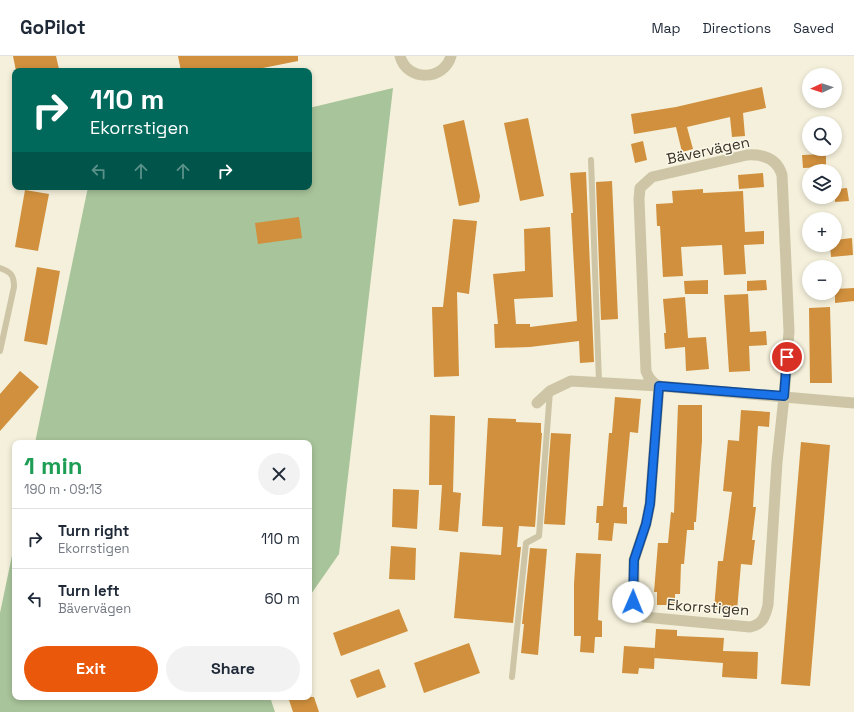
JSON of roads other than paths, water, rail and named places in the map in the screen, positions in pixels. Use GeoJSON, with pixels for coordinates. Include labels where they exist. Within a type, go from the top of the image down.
{"type":"FeatureCollection","features":[{"type":"Feature","properties":{"kind":"street"},"geometry":{"type":"LineString","coordinates":[[400,56],[409,71],[419,76],[430,76],[444,68],[451,56]]}},
{"type":"Feature","properties":{"kind":"street","name":"Bävervägen"},"geometry":{"type":"LineString","coordinates":[[659,386],[651,380],[646,370],[638,199],[640,188],[652,177],[747,155],[761,154],[773,160],[782,175],[789,331],[784,396]]}},
{"type":"Feature","properties":{"kind":"street"},"geometry":{"type":"LineString","coordinates":[[537,403],[550,391],[571,381],[659,386],[854,403]]}},
{"type":"Feature","properties":{"kind":"street","name":"Ekorrstigen"},"geometry":{"type":"LineString","coordinates":[[659,386],[650,504],[646,524],[634,560],[633,602],[636,611],[644,617],[750,627],[759,625],[765,618],[768,604],[777,462],[784,396]]}},
{"type":"Feature","properties":{"kind":"lane"},"geometry":{"type":"LineString","coordinates":[[591,160],[599,382]]}},
{"type":"Feature","properties":{"kind":"lane"},"geometry":{"type":"LineString","coordinates":[[0,268],[10,272],[14,278],[14,287],[0,351]]}},
{"type":"Feature","properties":{"kind":"lane"},"geometry":{"type":"LineString","coordinates":[[512,677],[526,543],[540,536],[550,391]]}}]}
